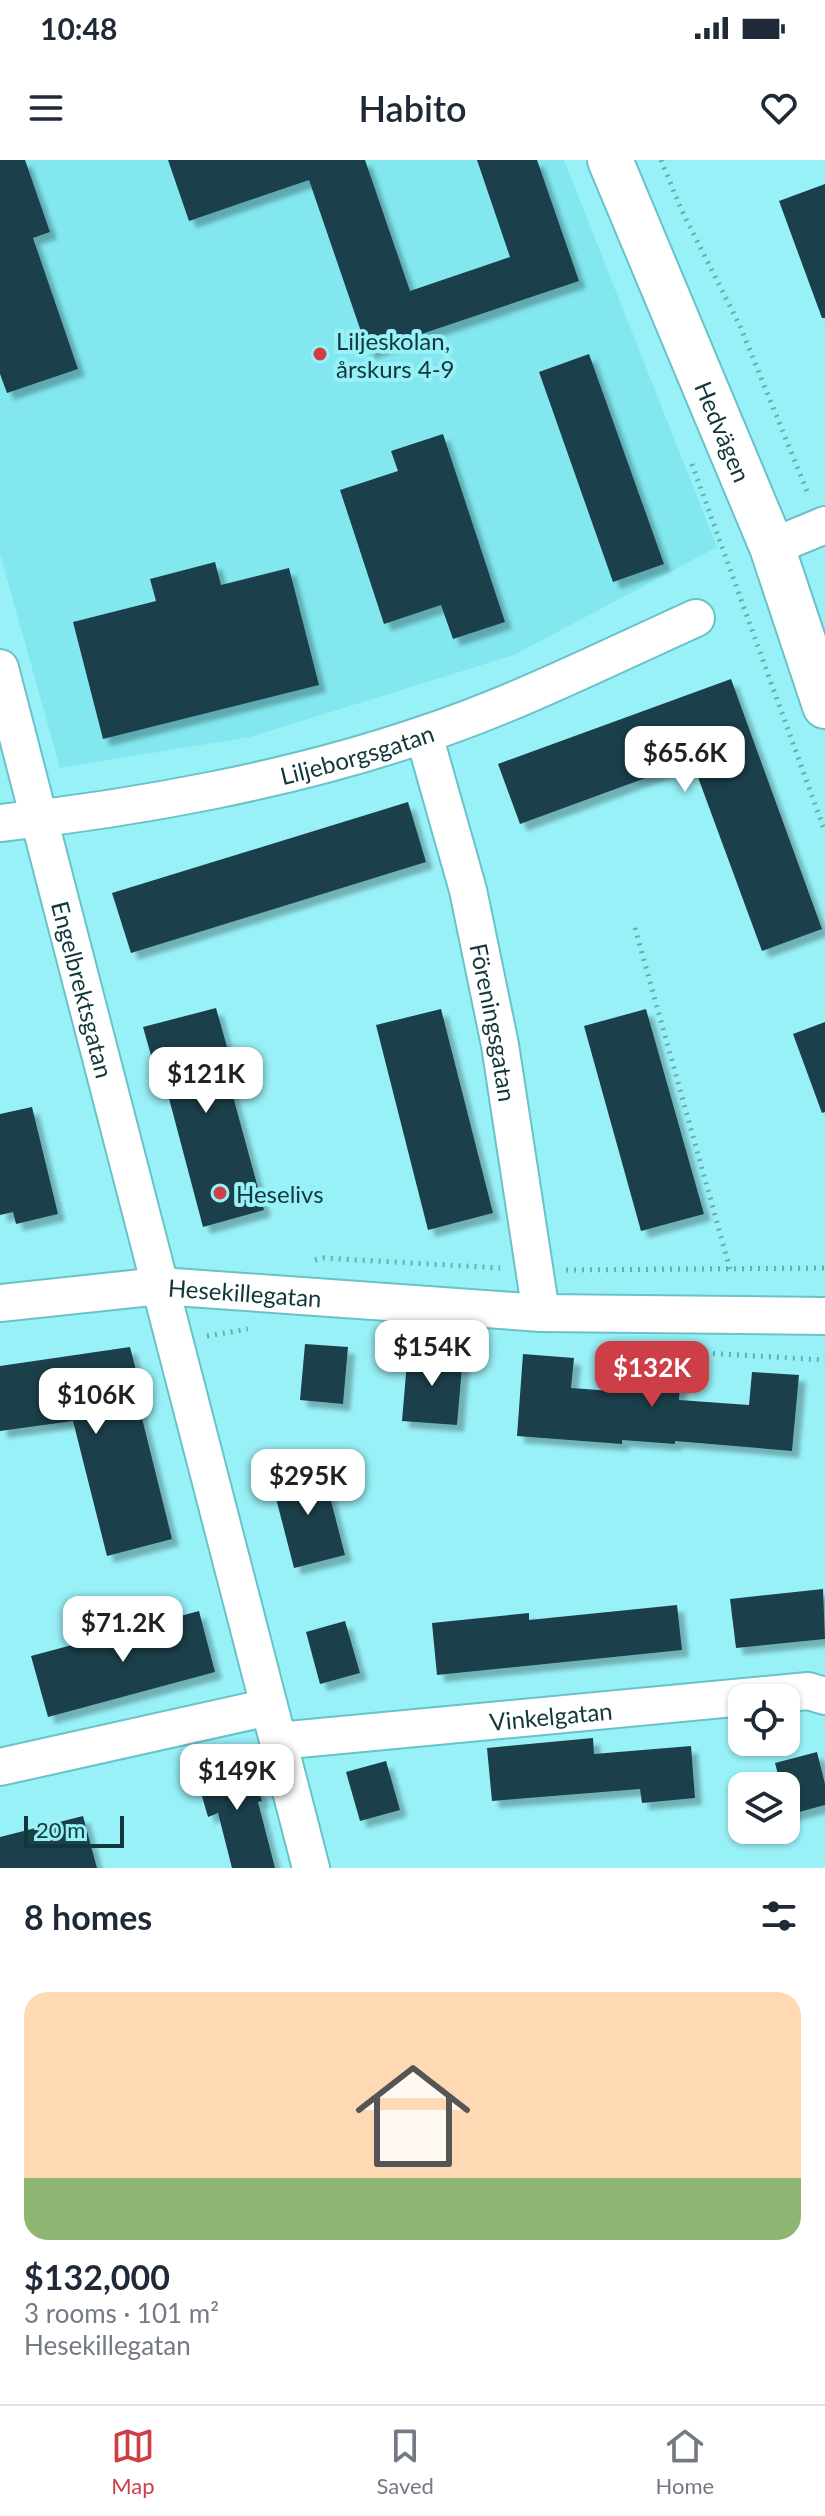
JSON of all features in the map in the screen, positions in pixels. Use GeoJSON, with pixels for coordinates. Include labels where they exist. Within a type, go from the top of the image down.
{"type":"FeatureCollection","features":[{"type":"Feature","properties":{"kind":"main road","name":"Hedvägen"},"geometry":{"type":"LineString","coordinates":[[610,160],[772,547],[825,706]]}},
{"type":"Feature","properties":{"kind":"street"},"geometry":{"type":"LineString","coordinates":[[772,547],[823,526]]}},
{"type":"Feature","properties":{"kind":"street","name":"Liljeborgsgatan"},"geometry":{"type":"LineString","coordinates":[[0,823],[90,813],[340,761],[424,735],[521,696],[696,618]]}},
{"type":"Feature","properties":{"kind":"street","name":"Engelbrektsgatan"},"geometry":{"type":"LineString","coordinates":[[0,668],[311,1868]]}},
{"type":"Feature","properties":{"kind":"street","name":"Föreningsgatan"},"geometry":{"type":"LineString","coordinates":[[424,735],[468,890],[500,1045],[541,1313]]}},
{"type":"Feature","properties":{"kind":"street","name":"Hesekillegatan"},"geometry":{"type":"LineString","coordinates":[[0,1303],[160,1286],[541,1313],[825,1316]]}},
{"type":"Feature","properties":{"kind":"street","name":"Vinkelgatan"},"geometry":{"type":"LineString","coordinates":[[0,1767],[273,1724],[808,1691],[825,1696]]}},
{"type":"Feature","properties":{"kind":"path"},"geometry":{"type":"LineString","coordinates":[[661,160],[681,209],[740,326],[823,526]]}},
{"type":"Feature","properties":{"kind":"path"},"geometry":{"type":"LineString","coordinates":[[691,462],[825,832]]}},
{"type":"Feature","properties":{"kind":"path"},"geometry":{"type":"LineString","coordinates":[[635,928],[730,1269]]}},
{"type":"Feature","properties":{"kind":"shaded area","name":"Liljeskolan, årskurs 4-9"},"geometry":{"type":"Polygon","coordinates":[[[0,160],[564,160],[717,547],[514,655],[250,737],[60,768],[0,554],[0,160]]]}},
{"type":"Feature","properties":{"kind":"building"},"geometry":{"type":"Polygon","coordinates":[[[0,160],[25,160],[50,232],[33,238],[78,369],[7,393],[0,374],[0,160]]]}},
{"type":"Feature","properties":{"kind":"building"},"geometry":{"type":"Polygon","coordinates":[[[168,160],[365,160],[410,291],[510,257],[477,160],[537,160],[579,281],[368,352],[309,180],[189,221],[168,160]]]}},
{"type":"Feature","properties":{"kind":"building"},"geometry":{"type":"Polygon","coordinates":[[[825,184],[825,318],[822,318],[779,201],[825,184]]]}},
{"type":"Feature","properties":{"kind":"building"},"geometry":{"type":"Polygon","coordinates":[[[589,354],[664,564],[613,582],[539,372],[589,354]]]}},
{"type":"Feature","properties":{"kind":"building"},"geometry":{"type":"Polygon","coordinates":[[[443,434],[505,622],[453,639],[441,605],[384,624],[340,490],[398,471],[391,451],[443,434]]]}},
{"type":"Feature","properties":{"kind":"building"},"geometry":{"type":"Polygon","coordinates":[[[215,562],[221,585],[289,568],[319,685],[103,739],[73,622],[156,601],[150,579],[215,562]]]}},
{"type":"Feature","properties":{"kind":"building"},"geometry":{"type":"Polygon","coordinates":[[[731,679],[822,929],[762,951],[692,761],[520,824],[498,764],[731,679]]]}},
{"type":"Feature","properties":{"kind":"building"},"geometry":{"type":"Polygon","coordinates":[[[408,802],[426,862],[131,953],[112,893],[408,802]]]}},
{"type":"Feature","properties":{"kind":"building"},"geometry":{"type":"Polygon","coordinates":[[[216,1008],[229,1054],[222,1056],[264,1210],[203,1227],[162,1072],[156,1073],[143,1027],[216,1008]]]}},
{"type":"Feature","properties":{"kind":"building"},"geometry":{"type":"Polygon","coordinates":[[[441,1009],[493,1213],[428,1230],[376,1025],[441,1009]]]}},
{"type":"Feature","properties":{"kind":"building"},"geometry":{"type":"Polygon","coordinates":[[[646,1009],[704,1214],[641,1231],[584,1026],[646,1009]]]}},
{"type":"Feature","properties":{"kind":"building"},"geometry":{"type":"Polygon","coordinates":[[[825,1022],[825,1112],[822,1113],[793,1034],[825,1022]]]}},
{"type":"Feature","properties":{"kind":"building"},"geometry":{"type":"Polygon","coordinates":[[[32,1107],[58,1214],[16,1224],[13,1212],[0,1215],[0,1114],[32,1107]]]}},
{"type":"Feature","properties":{"kind":"building"},"geometry":{"type":"Polygon","coordinates":[[[305,1344],[348,1347],[343,1404],[300,1400],[305,1344]]]}},
{"type":"Feature","properties":{"kind":"building"},"geometry":{"type":"Polygon","coordinates":[[[130,1347],[145,1405],[139,1406],[172,1539],[107,1556],[73,1421],[0,1431],[0,1366],[130,1347]]]}},
{"type":"Feature","properties":{"kind":"building"},"geometry":{"type":"Polygon","coordinates":[[[408,1350],[463,1355],[457,1425],[402,1421],[408,1350]]]}},
{"type":"Feature","properties":{"kind":"building"},"geometry":{"type":"Polygon","coordinates":[[[523,1354],[574,1358],[571,1388],[626,1392],[628,1362],[681,1367],[679,1400],[749,1405],[752,1372],[799,1375],[792,1451],[675,1441],[675,1444],[622,1440],[622,1444],[517,1436],[523,1354]]]}},
{"type":"Feature","properties":{"kind":"building"},"geometry":{"type":"Polygon","coordinates":[[[322,1466],[345,1555],[294,1568],[271,1479],[322,1466]]]}},
{"type":"Feature","properties":{"kind":"building"},"geometry":{"type":"Polygon","coordinates":[[[823,1589],[825,1639],[736,1648],[730,1599],[823,1589]]]}},
{"type":"Feature","properties":{"kind":"building"},"geometry":{"type":"Polygon","coordinates":[[[677,1605],[682,1650],[437,1675],[432,1623],[529,1613],[529,1620],[677,1605]]]}},
{"type":"Feature","properties":{"kind":"building"},"geometry":{"type":"Polygon","coordinates":[[[199,1611],[215,1672],[48,1717],[31,1656],[199,1611]]]}},
{"type":"Feature","properties":{"kind":"building"},"geometry":{"type":"Polygon","coordinates":[[[345,1621],[360,1673],[320,1684],[306,1632],[345,1621]]]}},
{"type":"Feature","properties":{"kind":"building"},"geometry":{"type":"Polygon","coordinates":[[[593,1738],[594,1754],[691,1746],[695,1798],[642,1803],[640,1789],[492,1801],[487,1748],[593,1738]]]}},
{"type":"Feature","properties":{"kind":"building"},"geometry":{"type":"Polygon","coordinates":[[[817,1752],[825,1784],[825,1805],[800,1812],[800,1772],[777,1772],[775,1763],[817,1752]]]}},
{"type":"Feature","properties":{"kind":"building"},"geometry":{"type":"Polygon","coordinates":[[[248,1756],[262,1801],[258,1802],[275,1868],[232,1868],[218,1813],[208,1817],[195,1772],[248,1756]]]}},
{"type":"Feature","properties":{"kind":"building"},"geometry":{"type":"Polygon","coordinates":[[[386,1761],[400,1810],[360,1821],[346,1772],[386,1761]]]}},
{"type":"Feature","properties":{"kind":"building"},"geometry":{"type":"Polygon","coordinates":[[[83,1816],[97,1868],[0,1868],[0,1837],[83,1816]]]}},
{"type":"Feature","properties":{"kind":"place","name":"Liljeskolan, årskurs 4-9"},"geometry":{"type":"Point","coordinates":[320,354]}},
{"type":"Feature","properties":{"kind":"place","name":"Heselivs"},"geometry":{"type":"Point","coordinates":[220,1193]}}]}
